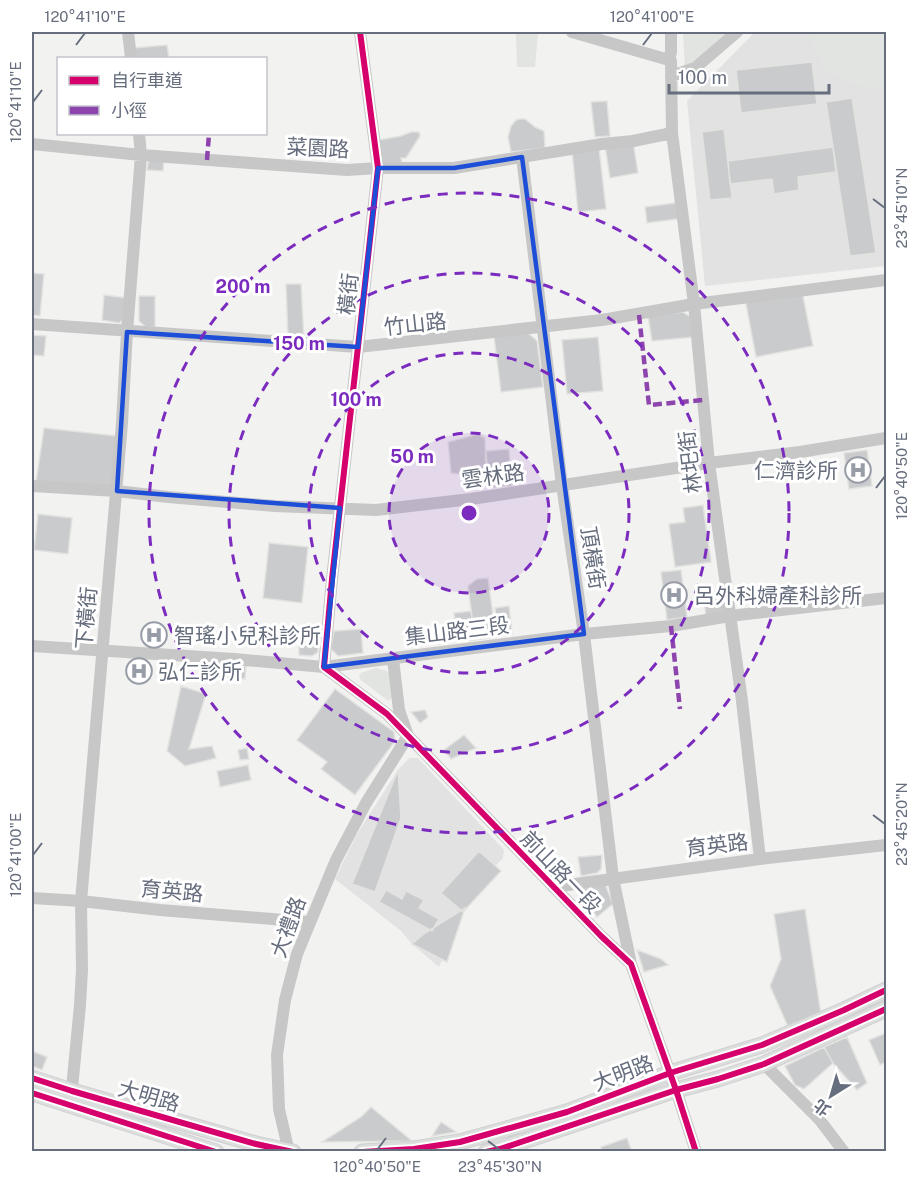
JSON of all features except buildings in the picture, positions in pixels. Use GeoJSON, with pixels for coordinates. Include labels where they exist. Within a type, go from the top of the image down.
{"type":"FeatureCollection","features":[{"type":"Feature","properties":{"kind":"main road","name":"大明路"},"geometry":{"type":"LineString","coordinates":[[362,1152],[414,1149],[460,1142],[567,1112],[670,1073],[762,1045],[886,990]]}},
{"type":"Feature","properties":{"kind":"main road","name":"大明路"},"geometry":{"type":"LineString","coordinates":[[486,1152],[764,1064],[886,1009]]}},
{"type":"Feature","properties":{"kind":"main road","name":"大明路"},"geometry":{"type":"LineString","coordinates":[[32,1078],[71,1099],[216,1152]]}},
{"type":"Feature","properties":{"kind":"main road","name":"大明路"},"geometry":{"type":"LineString","coordinates":[[32,1093],[71,1099],[290,1151]]}},
{"type":"Feature","properties":{"kind":"street"},"geometry":{"type":"LineString","coordinates":[[128,32],[131,57]]}},
{"type":"Feature","properties":{"kind":"street","name":"橫街"},"geometry":{"type":"LineString","coordinates":[[324,667],[378,168],[360,32]]}},
{"type":"Feature","properties":{"kind":"street"},"geometry":{"type":"LineString","coordinates":[[572,32],[669,60]]}},
{"type":"Feature","properties":{"kind":"street"},"geometry":{"type":"LineString","coordinates":[[671,76],[695,68],[737,32]]}},
{"type":"Feature","properties":{"kind":"street","name":"林圯街"},"geometry":{"type":"LineString","coordinates":[[671,35],[669,60],[671,61],[672,133],[694,304],[709,463],[742,701],[760,859]]}},
{"type":"Feature","properties":{"kind":"street","name":"菜園路"},"geometry":{"type":"LineString","coordinates":[[32,144],[141,155],[347,170],[454,168],[672,133]]}},
{"type":"Feature","properties":{"kind":"street","name":"下橫街"},"geometry":{"type":"LineString","coordinates":[[71,1099],[82,970],[81,901],[117,491],[141,155],[139,135]]}},
{"type":"Feature","properties":{"kind":"street","name":"頂橫街"},"geometry":{"type":"LineString","coordinates":[[522,157],[613,878],[631,964]]}},
{"type":"Feature","properties":{"kind":"street","name":"竹山路"},"geometry":{"type":"LineString","coordinates":[[32,324],[358,347],[621,317],[694,304],[886,280]]}},
{"type":"Feature","properties":{"kind":"street","name":"雲林路"},"geometry":{"type":"LineString","coordinates":[[32,486],[117,491],[265,505],[376,510],[471,499],[886,438]]}},
{"type":"Feature","properties":{"kind":"street","name":"集山路三段"},"geometry":{"type":"LineString","coordinates":[[32,646],[324,667],[886,598]]}},
{"type":"Feature","properties":{"kind":"street","name":"前山路一段"},"geometry":{"type":"LineString","coordinates":[[393,658],[399,710],[408,736]]}},
{"type":"Feature","properties":{"kind":"street","name":"前山路一段"},"geometry":{"type":"LineString","coordinates":[[324,667],[387,714],[553,887],[631,964],[696,1152]]}},
{"type":"Feature","properties":{"kind":"street","name":"大禮路"},"geometry":{"type":"LineString","coordinates":[[290,1151],[279,1109],[277,1055],[285,1000],[297,954],[336,860],[361,813],[408,736]]}},
{"type":"Feature","properties":{"kind":"street","name":"育英路"},"geometry":{"type":"LineString","coordinates":[[553,887],[760,859],[886,845]]}},
{"type":"Feature","properties":{"kind":"street","name":"育英路"},"geometry":{"type":"LineString","coordinates":[[32,898],[309,922]]}},
{"type":"Feature","properties":{"kind":"street"},"geometry":{"type":"LineString","coordinates":[[764,1064],[819,1119],[844,1152]]}},
{"type":"Feature","properties":{"kind":"highlighted area"},"geometry":{"type":"Polygon","coordinates":[[[522,157],[584,634],[324,667],[340,508],[117,491],[127,332],[358,347],[378,168],[454,168],[522,157]]]}},
{"type":"Feature","properties":{"kind":"shaded area"},"geometry":{"type":"Polygon","coordinates":[[[516,32],[538,32],[535,67],[517,67],[516,32]]]}},
{"type":"Feature","properties":{"kind":"shaded area"},"geometry":{"type":"Polygon","coordinates":[[[683,32],[733,32],[685,69],[683,32]]]}},
{"type":"Feature","properties":{"kind":"shaded area"},"geometry":{"type":"Polygon","coordinates":[[[755,32],[886,32],[886,266],[705,286],[687,101],[755,32]]]}},
{"type":"Feature","properties":{"kind":"shaded area"},"geometry":{"type":"Polygon","coordinates":[[[807,32],[886,32],[886,87],[859,85],[834,75],[821,62],[807,32]]]}},
{"type":"Feature","properties":{"kind":"shaded area"},"geometry":{"type":"Polygon","coordinates":[[[376,668],[387,671],[391,677],[392,698],[390,700],[359,677],[361,673],[376,668]]]}},
{"type":"Feature","properties":{"kind":"shaded area"},"geometry":{"type":"Polygon","coordinates":[[[409,758],[418,758],[504,850],[503,858],[491,870],[465,908],[439,967],[412,944],[401,931],[335,879],[357,834],[398,770],[409,758]]]}},
{"type":"Feature","properties":{"kind":"marked path"},"geometry":{"type":"LineString","coordinates":[[207,160],[209,135]]}},
{"type":"Feature","properties":{"kind":"marked path"},"geometry":{"type":"LineString","coordinates":[[639,315],[649,405],[703,400]]}},
{"type":"Feature","properties":{"kind":"marked path"},"geometry":{"type":"LineString","coordinates":[[671,626],[680,709]]}},
{"type":"Feature","properties":{"kind":"cycle path"},"geometry":{"type":"LineString","coordinates":[[360,32],[378,168],[324,667],[387,714],[601,936],[631,964],[696,1152]]}},
{"type":"Feature","properties":{"kind":"cycle path"},"geometry":{"type":"LineString","coordinates":[[362,1152],[414,1149],[460,1142],[567,1112],[670,1073],[762,1045],[886,990]]}},
{"type":"Feature","properties":{"kind":"cycle path"},"geometry":{"type":"LineString","coordinates":[[486,1152],[764,1064],[886,1009]]}},
{"type":"Feature","properties":{"kind":"cycle path"},"geometry":{"type":"LineString","coordinates":[[32,1078],[256,1144],[293,1152]]}},
{"type":"Feature","properties":{"kind":"cycle path"},"geometry":{"type":"LineString","coordinates":[[32,1093],[216,1152]]}},
{"type":"Feature","properties":{"kind":"place","name":"仁濟診所"},"geometry":{"type":"Point","coordinates":[858,470]}},
{"type":"Feature","properties":{"kind":"place","name":"呂外科婦產科診所"},"geometry":{"type":"Point","coordinates":[674,595]}},
{"type":"Feature","properties":{"kind":"place","name":"智瑤小兒科診所"},"geometry":{"type":"Point","coordinates":[154,635]}},
{"type":"Feature","properties":{"kind":"place","name":"弘仁診所"},"geometry":{"type":"Point","coordinates":[139,671]}}]}
